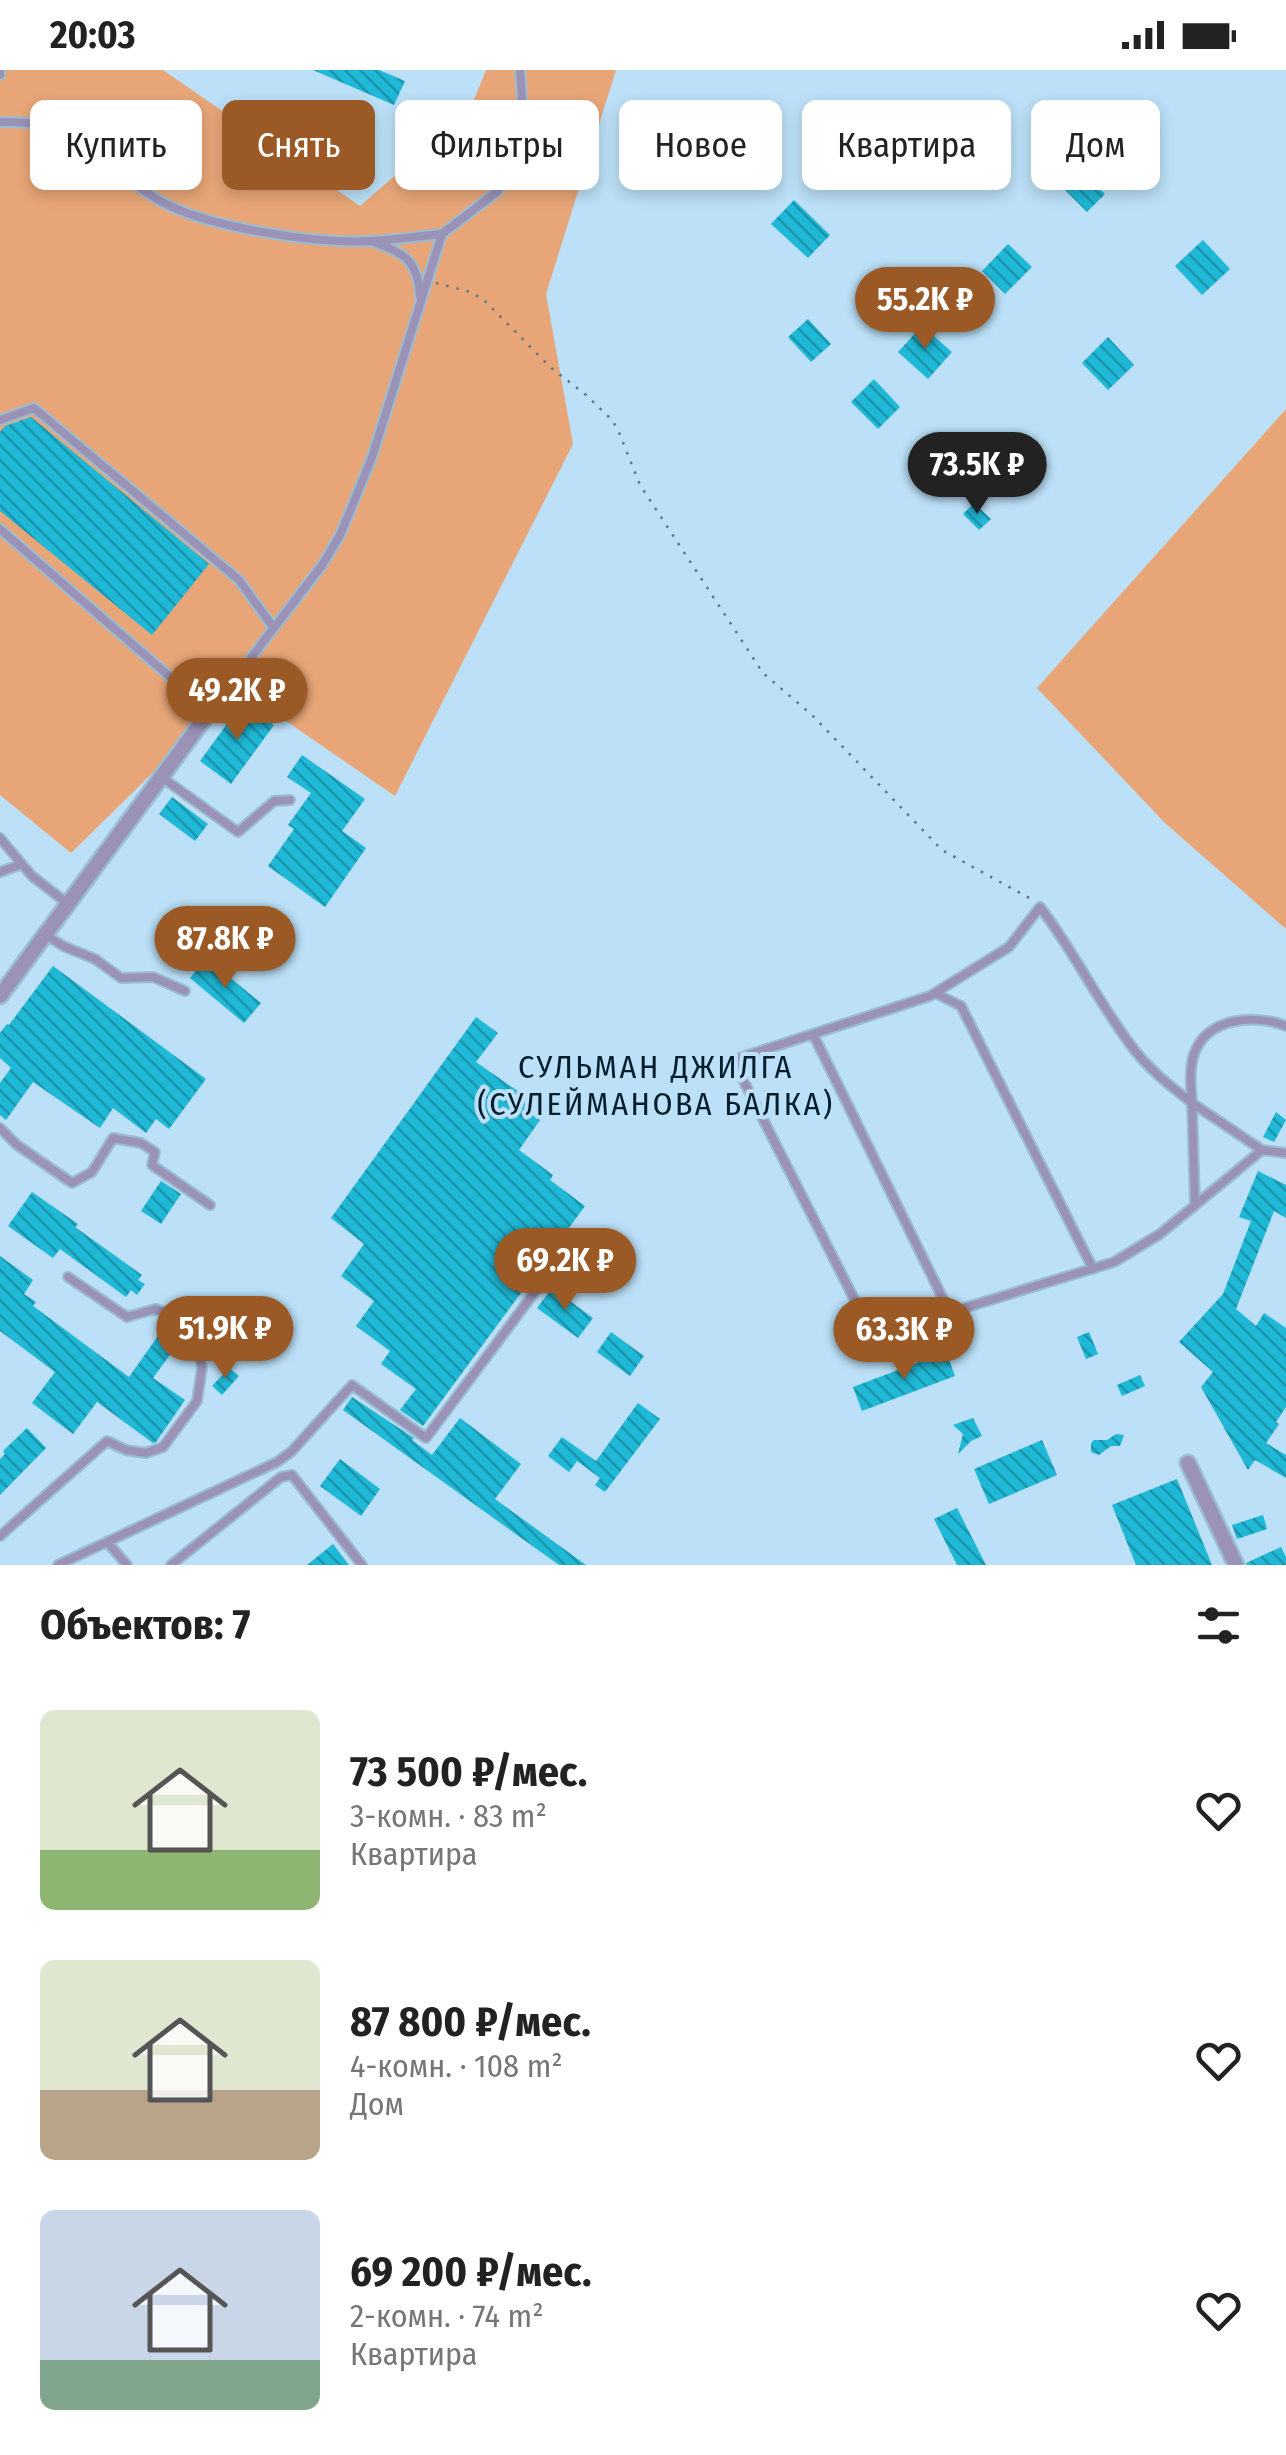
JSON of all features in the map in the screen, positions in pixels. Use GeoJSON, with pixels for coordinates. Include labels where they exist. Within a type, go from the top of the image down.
{"type":"FeatureCollection","features":[{"type":"Feature","properties":{"kind":"street"},"geometry":{"type":"LineString","coordinates":[[0,996],[204,719]]}},
{"type":"Feature","properties":{"kind":"street"},"geometry":{"type":"LineString","coordinates":[[1188,1463],[1236,1565]]}},
{"type":"Feature","properties":{"kind":"lane"},"geometry":{"type":"LineString","coordinates":[[0,122],[28,123],[64,134],[164,203],[203,218],[279,234],[335,240],[372,241],[442,234],[498,191],[517,158],[524,130],[520,70]]}},
{"type":"Feature","properties":{"kind":"lane"},"geometry":{"type":"LineString","coordinates":[[0,529],[177,682],[204,719],[323,564],[341,532],[372,457],[442,234]]}},
{"type":"Feature","properties":{"kind":"lane"},"geometry":{"type":"LineString","coordinates":[[372,241],[396,250],[411,262],[419,280],[420,301]]}},
{"type":"Feature","properties":{"kind":"lane"},"geometry":{"type":"LineString","coordinates":[[0,420],[34,408],[239,580],[273,626]]}},
{"type":"Feature","properties":{"kind":"lane"},"geometry":{"type":"LineString","coordinates":[[160,776],[238,832],[274,801],[290,800]]}},
{"type":"Feature","properties":{"kind":"lane"},"geometry":{"type":"LineString","coordinates":[[0,838],[32,876],[68,904]]}},
{"type":"Feature","properties":{"kind":"lane"},"geometry":{"type":"LineString","coordinates":[[0,872],[22,864]]}},
{"type":"Feature","properties":{"kind":"lane"},"geometry":{"type":"LineString","coordinates":[[1262,1150],[1160,1234],[1114,1262],[874,1336],[733,1060],[935,993],[1008,947],[1040,906],[1130,1045],[1154,1071],[1192,1103],[1262,1150],[1286,1153]]}},
{"type":"Feature","properties":{"kind":"lane"},"geometry":{"type":"LineString","coordinates":[[46,935],[94,959],[121,978],[153,978],[184,991]]}},
{"type":"Feature","properties":{"kind":"lane"},"geometry":{"type":"LineString","coordinates":[[935,993],[960,1006],[1093,1269]]}},
{"type":"Feature","properties":{"kind":"lane"},"geometry":{"type":"LineString","coordinates":[[1195,1205],[1191,1067],[1200,1042],[1223,1024],[1239,1020],[1286,1026]]}},
{"type":"Feature","properties":{"kind":"lane"},"geometry":{"type":"LineString","coordinates":[[813,1034],[950,1312]]}},
{"type":"Feature","properties":{"kind":"lane"},"geometry":{"type":"LineString","coordinates":[[0,1128],[16,1145],[72,1183],[92,1172],[113,1138],[142,1143],[155,1152],[152,1166],[210,1205]]}},
{"type":"Feature","properties":{"kind":"lane"},"geometry":{"type":"LineString","coordinates":[[58,1565],[277,1462],[352,1385],[426,1438],[555,1265]]}},
{"type":"Feature","properties":{"kind":"lane"},"geometry":{"type":"LineString","coordinates":[[0,1536],[107,1441],[126,1450],[146,1453],[163,1447],[196,1401],[202,1368],[196,1339],[179,1318],[155,1309],[127,1317],[68,1276]]}},
{"type":"Feature","properties":{"kind":"lane"},"geometry":{"type":"LineString","coordinates":[[170,1565],[282,1477],[292,1475],[362,1565]]}},
{"type":"Feature","properties":{"kind":"lane"},"geometry":{"type":"LineString","coordinates":[[108,1543],[127,1565]]}},
{"type":"Feature","properties":{"kind":"path"},"geometry":{"type":"LineString","coordinates":[[426,281],[472,292],[484,300],[550,368],[612,420],[640,486],[763,673],[812,715],[942,850],[1040,906]]}},
{"type":"Feature","properties":{"kind":"shaded area"},"geometry":{"type":"Polygon","coordinates":[[[0,70],[163,70],[222,111],[222,190],[337,190],[360,206],[395,175],[395,190],[578,190],[546,294],[573,444],[395,796],[251,697],[228,699],[71,853],[0,795],[0,70]]]}},
{"type":"Feature","properties":{"kind":"shaded area"},"geometry":{"type":"Polygon","coordinates":[[[486,70],[616,70],[599,124],[599,100],[474,100],[486,70]]]}},
{"type":"Feature","properties":{"kind":"shaded area"},"geometry":{"type":"Polygon","coordinates":[[[1286,409],[1286,929],[1165,823],[1037,688],[1286,409]]]}},
{"type":"Feature","properties":{"kind":"building"},"geometry":{"type":"Polygon","coordinates":[[[313,70],[379,70],[405,81],[394,105],[313,70]]]}},
{"type":"Feature","properties":{"kind":"building"},"geometry":{"type":"Polygon","coordinates":[[[1065,190],[1101,190],[1105,194],[1087,212],[1065,190]]]}},
{"type":"Feature","properties":{"kind":"building"},"geometry":{"type":"Polygon","coordinates":[[[794,200],[830,235],[808,258],[771,224],[794,200]]]}},
{"type":"Feature","properties":{"kind":"building"},"geometry":{"type":"Polygon","coordinates":[[[1203,240],[1230,269],[1202,295],[1175,266],[1203,240]]]}},
{"type":"Feature","properties":{"kind":"building"},"geometry":{"type":"Polygon","coordinates":[[[1008,244],[1032,267],[1005,294],[982,271],[1008,244]]]}},
{"type":"Feature","properties":{"kind":"building"},"geometry":{"type":"Polygon","coordinates":[[[808,319],[831,344],[811,362],[788,337],[808,319]]]}},
{"type":"Feature","properties":{"kind":"building"},"geometry":{"type":"Polygon","coordinates":[[[922,326],[952,352],[928,379],[898,352],[922,326]]]}},
{"type":"Feature","properties":{"kind":"building"},"geometry":{"type":"Polygon","coordinates":[[[1108,337],[1134,365],[1108,390],[1082,363],[1108,337]]]}},
{"type":"Feature","properties":{"kind":"building"},"geometry":{"type":"Polygon","coordinates":[[[874,379],[900,407],[878,429],[851,402],[874,379]]]}},
{"type":"Feature","properties":{"kind":"building"},"geometry":{"type":"Polygon","coordinates":[[[31,417],[209,564],[152,635],[0,511],[0,432],[5,426],[31,417]]]}},
{"type":"Feature","properties":{"kind":"building"},"geometry":{"type":"Polygon","coordinates":[[[974,503],[991,519],[979,530],[963,514],[974,503]]]}},
{"type":"Feature","properties":{"kind":"building"},"geometry":{"type":"Polygon","coordinates":[[[243,702],[274,725],[231,784],[200,761],[243,702]]]}},
{"type":"Feature","properties":{"kind":"building"},"geometry":{"type":"Polygon","coordinates":[[[302,755],[365,799],[342,831],[366,848],[325,907],[268,866],[294,829],[288,825],[311,793],[287,777],[302,755]]]}},
{"type":"Feature","properties":{"kind":"building"},"geometry":{"type":"Polygon","coordinates":[[[172,797],[208,824],[195,841],[159,814],[172,797]]]}},
{"type":"Feature","properties":{"kind":"building"},"geometry":{"type":"Polygon","coordinates":[[[206,958],[261,1003],[244,1023],[190,978],[206,958]]]}},
{"type":"Feature","properties":{"kind":"building"},"geometry":{"type":"Polygon","coordinates":[[[53,966],[206,1079],[169,1129],[156,1119],[146,1133],[113,1108],[100,1128],[33,1082],[6,1120],[0,1115],[0,1083],[11,1068],[0,1058],[0,1033],[53,966]]]}},
{"type":"Feature","properties":{"kind":"building"},"geometry":{"type":"Polygon","coordinates":[[[476,1017],[498,1033],[476,1062],[535,1103],[528,1112],[540,1120],[519,1150],[585,1206],[423,1426],[400,1410],[416,1389],[381,1364],[390,1351],[356,1326],[374,1301],[341,1276],[364,1244],[331,1218],[476,1017]]]}},
{"type":"Feature","properties":{"kind":"building"},"geometry":{"type":"Polygon","coordinates":[[[1276,1112],[1286,1120],[1274,1142],[1263,1137],[1276,1112]]]}},
{"type":"Feature","properties":{"kind":"building"},"geometry":{"type":"Polygon","coordinates":[[[1258,1171],[1286,1185],[1286,1218],[1274,1211],[1236,1309],[1256,1326],[1264,1313],[1286,1328],[1286,1407],[1266,1443],[1286,1455],[1286,1478],[1255,1460],[1248,1470],[1201,1387],[1213,1372],[1179,1342],[1223,1294],[1251,1221],[1239,1217],[1258,1171]]]}},
{"type":"Feature","properties":{"kind":"building"},"geometry":{"type":"Polygon","coordinates":[[[161,1181],[181,1194],[161,1224],[141,1211],[161,1181]]]}},
{"type":"Feature","properties":{"kind":"building"},"geometry":{"type":"Polygon","coordinates":[[[32,1192],[142,1275],[138,1280],[145,1284],[137,1295],[131,1290],[126,1297],[60,1249],[53,1258],[8,1226],[32,1192]]]}},
{"type":"Feature","properties":{"kind":"building"},"geometry":{"type":"Polygon","coordinates":[[[0,1256],[33,1280],[24,1294],[36,1302],[33,1306],[129,1377],[158,1336],[175,1348],[153,1378],[185,1400],[156,1442],[97,1402],[73,1434],[32,1403],[55,1372],[0,1331],[0,1256]]]}},
{"type":"Feature","properties":{"kind":"building"},"geometry":{"type":"Polygon","coordinates":[[[552,1288],[593,1318],[578,1338],[537,1308],[552,1288]]]}},
{"type":"Feature","properties":{"kind":"building"},"geometry":{"type":"Polygon","coordinates":[[[611,1332],[644,1356],[630,1376],[597,1352],[611,1332]]]}},
{"type":"Feature","properties":{"kind":"building"},"geometry":{"type":"Polygon","coordinates":[[[1089,1332],[1098,1354],[1086,1359],[1077,1337],[1089,1332]]]}},
{"type":"Feature","properties":{"kind":"building"},"geometry":{"type":"Polygon","coordinates":[[[946,1352],[955,1376],[862,1411],[853,1387],[946,1352]]]}},
{"type":"Feature","properties":{"kind":"building"},"geometry":{"type":"Polygon","coordinates":[[[229,1368],[239,1376],[222,1395],[212,1386],[229,1368]]]}},
{"type":"Feature","properties":{"kind":"building"},"geometry":{"type":"Polygon","coordinates":[[[1140,1375],[1145,1386],[1122,1396],[1117,1385],[1140,1375]]]}},
{"type":"Feature","properties":{"kind":"building"},"geometry":{"type":"Polygon","coordinates":[[[352,1397],[414,1438],[432,1455],[460,1418],[521,1464],[495,1499],[586,1565],[559,1565],[343,1410],[352,1397]]]}},
{"type":"Feature","properties":{"kind":"building"},"geometry":{"type":"Polygon","coordinates":[[[638,1403],[660,1419],[605,1492],[595,1485],[600,1478],[577,1461],[569,1472],[548,1456],[562,1437],[596,1461],[638,1403]]]}},
{"type":"Feature","properties":{"kind":"building"},"geometry":{"type":"Polygon","coordinates":[[[973,1418],[982,1436],[958,1454],[963,1434],[953,1425],[973,1418]]]}},
{"type":"Feature","properties":{"kind":"building"},"geometry":{"type":"Polygon","coordinates":[[[27,1428],[46,1448],[0,1495],[3,1451],[27,1428]]]}},
{"type":"Feature","properties":{"kind":"building"},"geometry":{"type":"Polygon","coordinates":[[[1116,1434],[1124,1435],[1120,1446],[1111,1446],[1099,1455],[1091,1452],[1094,1440],[1107,1440],[1116,1434]]]}},
{"type":"Feature","properties":{"kind":"building"},"geometry":{"type":"Polygon","coordinates":[[[1042,1440],[1057,1475],[989,1504],[974,1469],[1042,1440]]]}},
{"type":"Feature","properties":{"kind":"building"},"geometry":{"type":"Polygon","coordinates":[[[340,1459],[380,1489],[361,1516],[320,1486],[340,1459]]]}},
{"type":"Feature","properties":{"kind":"building"},"geometry":{"type":"Polygon","coordinates":[[[1177,1479],[1212,1565],[1136,1565],[1112,1505],[1177,1479]]]}},
{"type":"Feature","properties":{"kind":"building"},"geometry":{"type":"Polygon","coordinates":[[[957,1508],[986,1565],[957,1565],[934,1519],[957,1508]]]}},
{"type":"Feature","properties":{"kind":"building"},"geometry":{"type":"Polygon","coordinates":[[[1263,1515],[1267,1529],[1237,1539],[1232,1525],[1263,1515]]]}},
{"type":"Feature","properties":{"kind":"building"},"geometry":{"type":"Polygon","coordinates":[[[333,1544],[349,1565],[307,1565],[333,1544]]]}},
{"type":"Feature","properties":{"kind":"building"},"geometry":{"type":"Polygon","coordinates":[[[1281,1547],[1286,1565],[1246,1563],[1281,1547]]]}},
{"type":"Feature","properties":{"kind":"district","name":"СУЛЬМАН ДЖИЛГА (СУЛЕЙМАНОВА БАЛКА)"},"geometry":{"type":"Point","coordinates":[656,1086]}}]}
